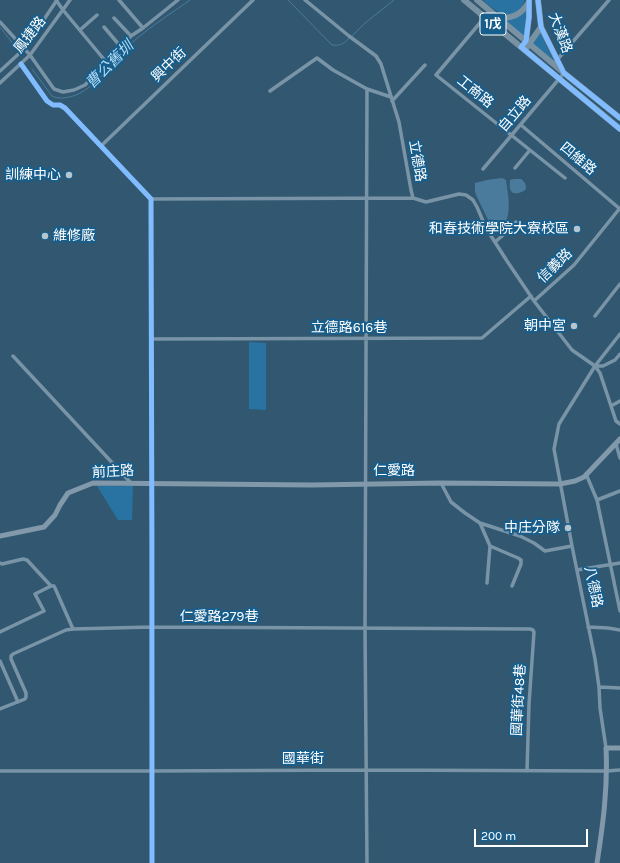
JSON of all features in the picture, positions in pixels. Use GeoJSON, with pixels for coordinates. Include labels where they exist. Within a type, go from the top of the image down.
{"type":"FeatureCollection","features":[{"type":"Feature","properties":{"kind":"main road","name":"1戊"},"geometry":{"type":"LineString","coordinates":[[464,0],[523,49],[562,76]]}},
{"type":"Feature","properties":{"kind":"main road","name":"1戊"},"geometry":{"type":"LineString","coordinates":[[477,0],[528,42],[562,76]]}},
{"type":"Feature","properties":{"kind":"main road","name":"大漢路"},"geometry":{"type":"LineString","coordinates":[[538,0],[542,27],[557,60],[562,76]]}},
{"type":"Feature","properties":{"kind":"main road","name":"大漢路"},"geometry":{"type":"LineString","coordinates":[[528,42],[529,1]]}},
{"type":"Feature","properties":{"kind":"main road"},"geometry":{"type":"LineString","coordinates":[[499,19],[511,18],[518,14],[525,8],[529,1]]}},
{"type":"Feature","properties":{"kind":"main road"},"geometry":{"type":"LineString","coordinates":[[523,49],[542,27]]}},
{"type":"Feature","properties":{"kind":"main road"},"geometry":{"type":"LineString","coordinates":[[562,76],[620,118]]}},
{"type":"Feature","properties":{"kind":"main road"},"geometry":{"type":"LineString","coordinates":[[562,76],[620,129]]}},
{"type":"Feature","properties":{"kind":"street","name":"鳳捷路"},"geometry":{"type":"LineString","coordinates":[[0,83],[21,64],[57,0]]}},
{"type":"Feature","properties":{"kind":"street"},"geometry":{"type":"LineString","coordinates":[[57,0],[63,10],[107,63]]}},
{"type":"Feature","properties":{"kind":"street","name":"鳳捷路"},"geometry":{"type":"LineString","coordinates":[[0,71],[13,59],[27,52],[70,0]]}},
{"type":"Feature","properties":{"kind":"street"},"geometry":{"type":"LineString","coordinates":[[118,0],[143,28]]}},
{"type":"Feature","properties":{"kind":"street"},"geometry":{"type":"LineString","coordinates":[[0,22],[3,28],[27,52],[54,90],[63,92],[74,90],[85,85],[131,36],[178,0]]}},
{"type":"Feature","properties":{"kind":"street","name":"興中街"},"geometry":{"type":"LineString","coordinates":[[101,146],[253,0]]}},
{"type":"Feature","properties":{"kind":"street","name":"立德路"},"geometry":{"type":"LineString","coordinates":[[305,0],[379,59],[399,122],[410,190],[414,198],[426,202],[459,194],[466,195],[473,200],[486,228],[534,301],[572,350],[595,366],[600,373],[616,421],[620,424]]}},
{"type":"Feature","properties":{"kind":"street"},"geometry":{"type":"LineString","coordinates":[[557,60],[608,0]]}},
{"type":"Feature","properties":{"kind":"street","name":"工商路"},"geometry":{"type":"LineString","coordinates":[[490,11],[436,75],[565,178]]}},
{"type":"Feature","properties":{"kind":"street"},"geometry":{"type":"LineString","coordinates":[[80,30],[97,15]]}},
{"type":"Feature","properties":{"kind":"street"},"geometry":{"type":"LineString","coordinates":[[114,18],[131,36]]}},
{"type":"Feature","properties":{"kind":"street"},"geometry":{"type":"LineString","coordinates":[[104,27],[121,46]]}},
{"type":"Feature","properties":{"kind":"street"},"geometry":{"type":"LineString","coordinates":[[270,91],[317,58],[332,70],[366,89],[392,99],[425,65]]}},
{"type":"Feature","properties":{"kind":"street"},"geometry":{"type":"LineString","coordinates":[[21,64],[47,101],[53,105],[60,105],[65,108],[151,199],[152,863]]}},
{"type":"Feature","properties":{"kind":"street","name":"自立路"},"geometry":{"type":"LineString","coordinates":[[483,169],[562,76]]}},
{"type":"Feature","properties":{"kind":"street"},"geometry":{"type":"LineString","coordinates":[[366,89],[364,628],[367,863]]}},
{"type":"Feature","properties":{"kind":"street","name":"四維路"},"geometry":{"type":"LineString","coordinates":[[521,125],[620,208]]}},
{"type":"Feature","properties":{"kind":"street"},"geometry":{"type":"LineString","coordinates":[[515,168],[530,150]]}},
{"type":"Feature","properties":{"kind":"street"},"geometry":{"type":"LineString","coordinates":[[151,199],[414,198]]}},
{"type":"Feature","properties":{"kind":"street","name":"信義路"},"geometry":{"type":"LineString","coordinates":[[534,301],[574,265],[620,208]]}},
{"type":"Feature","properties":{"kind":"street"},"geometry":{"type":"LineString","coordinates":[[495,242],[516,222]]}},
{"type":"Feature","properties":{"kind":"street"},"geometry":{"type":"LineString","coordinates":[[596,316],[620,284]]}},
{"type":"Feature","properties":{"kind":"street","name":"立德路616巷"},"geometry":{"type":"LineString","coordinates":[[151,339],[482,338],[531,296]]}},
{"type":"Feature","properties":{"kind":"street","name":"八德路"},"geometry":{"type":"LineString","coordinates":[[597,863],[604,817],[607,771],[606,748],[600,708],[599,687],[554,448],[559,424],[595,366],[620,334]]}},
{"type":"Feature","properties":{"kind":"street"},"geometry":{"type":"LineString","coordinates":[[595,366],[602,366],[615,360],[620,354]]}},
{"type":"Feature","properties":{"kind":"street"},"geometry":{"type":"LineString","coordinates":[[13,356],[131,483]]}},
{"type":"Feature","properties":{"kind":"street"},"geometry":{"type":"LineString","coordinates":[[611,406],[620,401]]}},
{"type":"Feature","properties":{"kind":"street","name":"仁愛路"},"geometry":{"type":"LineString","coordinates":[[152,483],[560,484],[575,481],[586,474],[620,439]]}},
{"type":"Feature","properties":{"kind":"street"},"geometry":{"type":"LineString","coordinates":[[616,444],[620,458]]}},
{"type":"Feature","properties":{"kind":"street"},"geometry":{"type":"LineString","coordinates":[[586,474],[597,500],[620,611]]}},
{"type":"Feature","properties":{"kind":"street","name":"前庄路"},"geometry":{"type":"LineString","coordinates":[[0,536],[44,527],[55,515],[68,493],[93,483],[152,483]]}},
{"type":"Feature","properties":{"kind":"street"},"geometry":{"type":"LineString","coordinates":[[441,483],[451,502],[480,523],[534,542],[545,551],[572,546]]}},
{"type":"Feature","properties":{"kind":"street"},"geometry":{"type":"LineString","coordinates":[[597,500],[620,491]]}},
{"type":"Feature","properties":{"kind":"street"},"geometry":{"type":"LineString","coordinates":[[480,523],[490,546],[487,582]]}},
{"type":"Feature","properties":{"kind":"street"},"geometry":{"type":"LineString","coordinates":[[490,546],[521,560],[521,564],[512,586]]}},
{"type":"Feature","properties":{"kind":"street"},"geometry":{"type":"LineString","coordinates":[[0,563],[2,564],[23,559],[27,560],[51,586],[54,586],[73,629]]}},
{"type":"Feature","properties":{"kind":"street"},"geometry":{"type":"LineString","coordinates":[[577,570],[620,562]]}},
{"type":"Feature","properties":{"kind":"street"},"geometry":{"type":"LineString","coordinates":[[0,632],[44,611],[35,594],[51,586]]}},
{"type":"Feature","properties":{"kind":"street","name":"仁愛路279巷"},"geometry":{"type":"LineString","coordinates":[[18,702],[25,699],[26,693],[11,656],[47,638],[66,630],[73,629],[152,627],[533,630]]}},
{"type":"Feature","properties":{"kind":"street"},"geometry":{"type":"LineString","coordinates":[[588,627],[620,630]]}},
{"type":"Feature","properties":{"kind":"street","name":"國華街48巷"},"geometry":{"type":"LineString","coordinates":[[526,771],[533,630]]}},
{"type":"Feature","properties":{"kind":"street"},"geometry":{"type":"LineString","coordinates":[[0,661],[18,702],[0,709]]}},
{"type":"Feature","properties":{"kind":"street"},"geometry":{"type":"LineString","coordinates":[[599,687],[620,688]]}},
{"type":"Feature","properties":{"kind":"street"},"geometry":{"type":"LineString","coordinates":[[606,748],[620,748]]}},
{"type":"Feature","properties":{"kind":"street","name":"國華街"},"geometry":{"type":"LineString","coordinates":[[0,770],[152,772],[620,770]]}},
{"type":"Feature","properties":{"kind":"shaded area"},"geometry":{"type":"Polygon","coordinates":[[[483,0],[525,0],[524,4],[519,10],[513,14],[505,15],[489,6],[483,0]]]}},
{"type":"Feature","properties":{"kind":"shaded area"},"geometry":{"type":"Polygon","coordinates":[[[527,9],[524,36],[503,20],[527,9]]]}},
{"type":"Feature","properties":{"kind":"shaded area"},"geometry":{"type":"Polygon","coordinates":[[[542,32],[545,43],[554,62],[533,44],[542,32]]]}},
{"type":"Feature","properties":{"kind":"shaded area"},"geometry":{"type":"Polygon","coordinates":[[[502,178],[506,180],[509,206],[505,224],[501,228],[496,229],[492,228],[477,197],[475,192],[475,183],[502,178]]]}},
{"type":"Feature","properties":{"kind":"shaded area"},"geometry":{"type":"Polygon","coordinates":[[[521,179],[525,183],[526,189],[518,193],[512,192],[510,188],[510,180],[521,179]]]}},
{"type":"Feature","properties":{"kind":"shaded area"},"geometry":{"type":"Polygon","coordinates":[[[249,342],[266,343],[266,410],[249,409],[249,342]]]}},
{"type":"Feature","properties":{"kind":"shaded area"},"geometry":{"type":"Polygon","coordinates":[[[97,486],[133,486],[132,520],[118,520],[97,486]]]}},
{"type":"Feature","properties":{"kind":"waterway","name":"曹公舊圳"},"geometry":{"type":"LineString","coordinates":[[32,69],[52,96],[56,98],[74,96],[94,84],[127,48],[155,24],[190,0]]}},
{"type":"Feature","properties":{"kind":"waterway","name":"曹公舊圳"},"geometry":{"type":"LineString","coordinates":[[288,0],[332,45],[342,44],[349,38]]}},
{"type":"Feature","properties":{"kind":"waterway","name":"曹公舊圳"},"geometry":{"type":"LineString","coordinates":[[352,36],[365,23],[394,0]]}},
{"type":"Feature","properties":{"kind":"waterway","name":"曹公舊圳"},"geometry":{"type":"LineString","coordinates":[[0,27],[14,45]]}},
{"type":"Feature","properties":{"kind":"cycle path"},"geometry":{"type":"LineString","coordinates":[[529,0],[529,17],[526,41],[521,47],[620,129]]}},
{"type":"Feature","properties":{"kind":"cycle path"},"geometry":{"type":"LineString","coordinates":[[538,0],[541,27],[564,73],[620,118]]}},
{"type":"Feature","properties":{"kind":"cycle path"},"geometry":{"type":"LineString","coordinates":[[21,64],[47,101],[53,105],[60,105],[65,108],[151,199],[152,863]]}},
{"type":"Feature","properties":{"kind":"place","name":"訓練中心"},"geometry":{"type":"Point","coordinates":[69,175]}},
{"type":"Feature","properties":{"kind":"place","name":"和春技術學院大寮校區"},"geometry":{"type":"Point","coordinates":[577,229]}},
{"type":"Feature","properties":{"kind":"place","name":"維修廠"},"geometry":{"type":"Point","coordinates":[45,236]}},
{"type":"Feature","properties":{"kind":"place","name":"朝中宮"},"geometry":{"type":"Point","coordinates":[574,326]}},
{"type":"Feature","properties":{"kind":"place","name":"中庄分隊"},"geometry":{"type":"Point","coordinates":[568,528]}}]}
